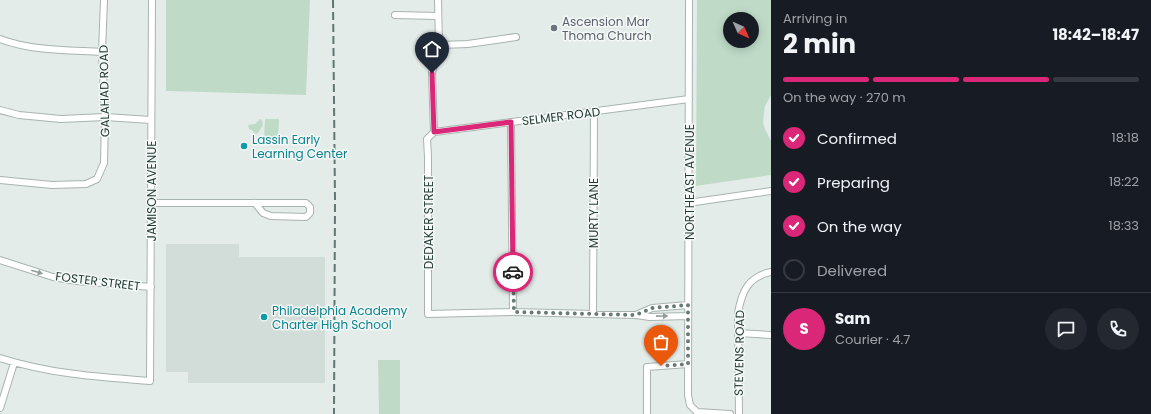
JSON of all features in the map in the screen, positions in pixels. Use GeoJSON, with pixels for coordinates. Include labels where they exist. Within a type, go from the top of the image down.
{"type":"FeatureCollection","features":[{"type":"Feature","properties":{"kind":"street","name":"GALAHAD ROAD"},"geometry":{"type":"LineString","coordinates":[[0,180],[52,185],[86,184],[97,179],[104,163],[105,117],[102,52],[104,0]]}},
{"type":"Feature","properties":{"kind":"street","name":"JAMISON AVENUE"},"geometry":{"type":"LineString","coordinates":[[14,363],[41,370],[77,375],[150,381],[152,0]]}},
{"type":"Feature","properties":{"kind":"street"},"geometry":{"type":"LineString","coordinates":[[434,132],[432,73],[439,45],[438,0]]}},
{"type":"Feature","properties":{"kind":"street","name":"NORTHEAST AVENUE"},"geometry":{"type":"LineString","coordinates":[[689,0],[688,395],[692,408],[700,412],[730,414]]}},
{"type":"Feature","properties":{"kind":"street"},"geometry":{"type":"LineString","coordinates":[[395,15],[438,16]]}},
{"type":"Feature","properties":{"kind":"street"},"geometry":{"type":"LineString","coordinates":[[439,45],[468,44],[516,37]]}},
{"type":"Feature","properties":{"kind":"street"},"geometry":{"type":"LineString","coordinates":[[0,39],[12,44],[52,50],[102,52]]}},
{"type":"Feature","properties":{"kind":"street","name":"SELMER ROAD"},"geometry":{"type":"LineString","coordinates":[[434,132],[689,99]]}},
{"type":"Feature","properties":{"kind":"street"},"geometry":{"type":"LineString","coordinates":[[0,110],[19,115],[61,119],[105,117],[151,120]]}},
{"type":"Feature","properties":{"kind":"street","name":"MURTY LANE"},"geometry":{"type":"LineString","coordinates":[[593,314],[594,112]]}},
{"type":"Feature","properties":{"kind":"street"},"geometry":{"type":"LineString","coordinates":[[511,122],[514,312],[636,315],[650,317],[688,316]]}},
{"type":"Feature","properties":{"kind":"street","name":"DEDAKER STREET"},"geometry":{"type":"LineString","coordinates":[[434,132],[427,139],[428,314],[514,312]]}},
{"type":"Feature","properties":{"kind":"street"},"geometry":{"type":"LineString","coordinates":[[688,203],[771,191]]}},
{"type":"Feature","properties":{"kind":"street"},"geometry":{"type":"LineString","coordinates":[[151,203],[255,203],[306,203],[310,207],[310,213],[306,217],[271,216],[263,213],[255,203]]}},
{"type":"Feature","properties":{"kind":"street","name":"FOSTER STREET"},"geometry":{"type":"LineString","coordinates":[[1,262],[53,277],[77,281],[151,287]]}},
{"type":"Feature","properties":{"kind":"street","name":"STEVENS ROAD"},"geometry":{"type":"LineString","coordinates":[[739,414],[738,313],[741,296],[748,284],[760,275],[771,272]]}},
{"type":"Feature","properties":{"kind":"street"},"geometry":{"type":"LineString","coordinates":[[636,315],[652,308],[688,305]]}},
{"type":"Feature","properties":{"kind":"street"},"geometry":{"type":"LineString","coordinates":[[739,333],[771,335]]}},
{"type":"Feature","properties":{"kind":"street"},"geometry":{"type":"LineString","coordinates":[[0,358],[14,363],[0,408]]}},
{"type":"Feature","properties":{"kind":"street"},"geometry":{"type":"LineString","coordinates":[[647,414],[647,367],[688,364]]}},
{"type":"Feature","properties":{"kind":"shaded area"},"geometry":{"type":"Polygon","coordinates":[[[166,244],[239,244],[239,257],[325,257],[325,383],[188,383],[188,372],[166,372],[166,244]]]}},
{"type":"Feature","properties":{"kind":"green space"},"geometry":{"type":"Polygon","coordinates":[[[166,0],[310,0],[306,95],[166,91],[166,0]]]}},
{"type":"Feature","properties":{"kind":"green space"},"geometry":{"type":"Polygon","coordinates":[[[697,0],[771,0],[771,95],[765,106],[763,122],[771,141],[771,175],[696,186],[697,0]]]}},
{"type":"Feature","properties":{"kind":"green space"},"geometry":{"type":"Polygon","coordinates":[[[260,119],[262,120],[263,125],[258,133],[255,134],[249,129],[248,125],[255,124],[260,119]]]}},
{"type":"Feature","properties":{"kind":"green space"},"geometry":{"type":"Polygon","coordinates":[[[265,119],[279,119],[278,140],[264,140],[265,119]]]}},
{"type":"Feature","properties":{"kind":"green space"},"geometry":{"type":"Polygon","coordinates":[[[378,360],[400,360],[400,414],[379,414],[378,360]]]}},
{"type":"Feature","properties":{"kind":"railway"},"geometry":{"type":"LineString","coordinates":[[333,0],[335,201],[334,414]]}},
{"type":"Feature","properties":{"kind":"way so far"},"geometry":{"type":"LineString","coordinates":[[513,272],[514,312],[636,315],[652,308],[688,305],[688,364],[661,366]]}},
{"type":"Feature","properties":{"kind":"place","name":"Ascension Mar Thoma Church"},"geometry":{"type":"Point","coordinates":[554,28]}},
{"type":"Feature","properties":{"kind":"place","name":"Lassin Early Learning Center"},"geometry":{"type":"Point","coordinates":[244,146]}},
{"type":"Feature","properties":{"kind":"place","name":"Philadelphia Academy Charter High School"},"geometry":{"type":"Point","coordinates":[264,317]}},
{"type":"Feature","properties":{"kind":"route"},"geometry":{"type":"LineString","coordinates":[[432,73],[434,132],[511,122],[513,272]]}}]}
